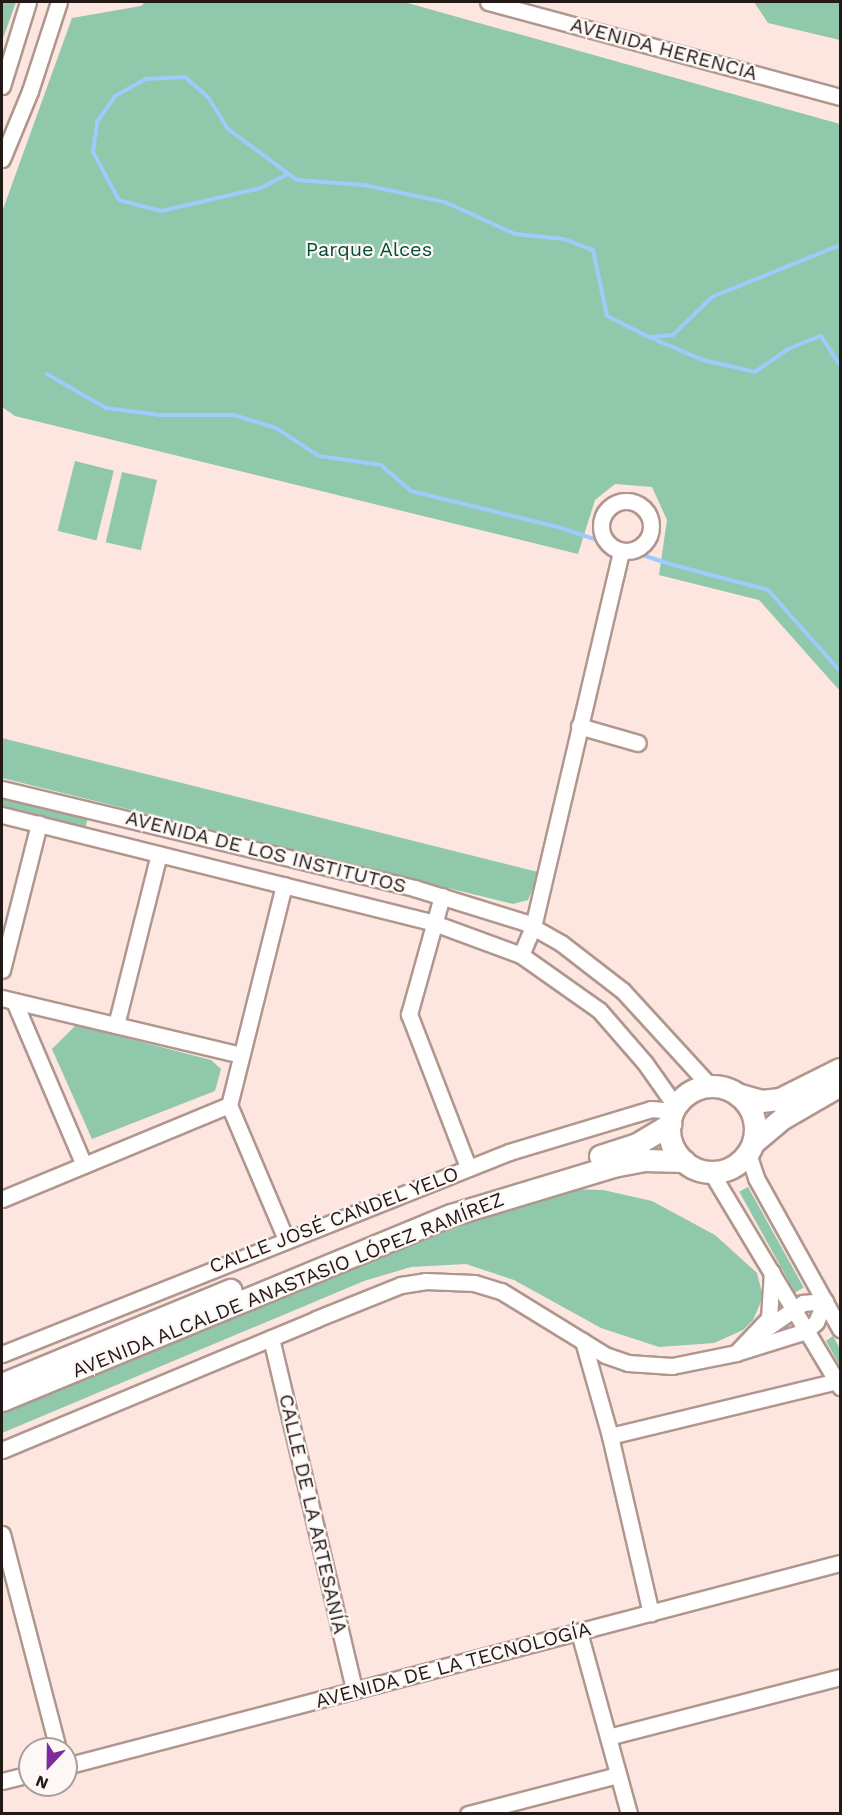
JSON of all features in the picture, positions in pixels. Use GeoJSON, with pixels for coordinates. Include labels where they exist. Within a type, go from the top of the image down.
{"type":"FeatureCollection","features":[{"type":"Feature","properties":{"kind":"street"},"geometry":{"type":"LineString","coordinates":[[2,86],[28,2]]}},
{"type":"Feature","properties":{"kind":"street"},"geometry":{"type":"LineString","coordinates":[[2,159],[30,91],[59,2]]}},
{"type":"Feature","properties":{"kind":"street","name":"AVENIDA HERENCIA"},"geometry":{"type":"LineString","coordinates":[[488,2],[840,97]]}},
{"type":"Feature","properties":{"kind":"street"},"geometry":{"type":"LineString","coordinates":[[521,955],[532,927],[621,552]]}},
{"type":"Feature","properties":{"kind":"street"},"geometry":{"type":"LineString","coordinates":[[579,726],[638,743]]}},
{"type":"Feature","properties":{"kind":"street","name":"AVENIDA DE LOS INSTITUTOS"},"geometry":{"type":"LineString","coordinates":[[2,789],[442,896],[532,927],[561,943],[623,991],[711,1087]]}},
{"type":"Feature","properties":{"kind":"street"},"geometry":{"type":"LineString","coordinates":[[83,834],[90,810]]}},
{"type":"Feature","properties":{"kind":"street","name":"AVENIDA DE LOS INSTITUTOS"},"geometry":{"type":"LineString","coordinates":[[2,814],[434,923],[521,955],[599,1010],[645,1063],[673,1114]]}},
{"type":"Feature","properties":{"kind":"street"},"geometry":{"type":"LineString","coordinates":[[2,970],[39,824]]}},
{"type":"Feature","properties":{"kind":"street"},"geometry":{"type":"LineString","coordinates":[[116,1025],[159,854]]}},
{"type":"Feature","properties":{"kind":"street"},"geometry":{"type":"LineString","coordinates":[[285,885],[229,1105],[286,1239]]}},
{"type":"Feature","properties":{"kind":"street"},"geometry":{"type":"LineString","coordinates":[[442,896],[434,923],[433,939],[409,1014],[468,1167]]}},
{"type":"Feature","properties":{"kind":"street"},"geometry":{"type":"LineString","coordinates":[[8,999],[241,1055]]}},
{"type":"Feature","properties":{"kind":"street"},"geometry":{"type":"LineString","coordinates":[[8,999],[84,1165]]}},
{"type":"Feature","properties":{"kind":"street"},"geometry":{"type":"LineString","coordinates":[[610,1436],[839,1384],[711,1172],[684,1161],[673,1144],[673,1114],[691,1092],[711,1087],[761,1101],[780,1099],[840,1069]]}},
{"type":"Feature","properties":{"kind":"street"},"geometry":{"type":"LineString","coordinates":[[711,1172],[738,1164],[751,1148],[783,1118],[840,1085]]}},
{"type":"Feature","properties":{"kind":"street"},"geometry":{"type":"LineString","coordinates":[[737,1094],[753,1116],[751,1148],[756,1178],[840,1329]]}},
{"type":"Feature","properties":{"kind":"street"},"geometry":{"type":"LineString","coordinates":[[2,1199],[229,1105]]}},
{"type":"Feature","properties":{"kind":"street","name":"CALLE JOSÉ CANDEL YELO"},"geometry":{"type":"LineString","coordinates":[[2,1354],[468,1167],[651,1109],[673,1114]]}},
{"type":"Feature","properties":{"kind":"street","name":"AVENIDA ALCALDE ANASTASIO LÓPEZ RAMÍREZ"},"geometry":{"type":"LineString","coordinates":[[2,1383],[446,1203],[628,1148],[673,1114]]}},
{"type":"Feature","properties":{"kind":"street","name":"AVENIDA ALCALDE ANASTASIO LÓPEZ RAMÍREZ"},"geometry":{"type":"LineString","coordinates":[[2,1400],[451,1215],[613,1166],[643,1160],[684,1161]]}},
{"type":"Feature","properties":{"kind":"street"},"geometry":{"type":"LineString","coordinates":[[758,1334],[769,1318],[772,1272]]}},
{"type":"Feature","properties":{"kind":"street"},"geometry":{"type":"LineString","coordinates":[[2,1450],[401,1285],[448,1281],[501,1291],[583,1341],[628,1363],[672,1366],[736,1353],[806,1331],[816,1322],[825,1301]]}},
{"type":"Feature","properties":{"kind":"street"},"geometry":{"type":"LineString","coordinates":[[736,1353],[758,1334],[794,1310],[813,1300],[825,1301]]}},
{"type":"Feature","properties":{"kind":"street","name":"CALLE DE LA ARTESANÍA"},"geometry":{"type":"LineString","coordinates":[[271,1338],[354,1690]]}},
{"type":"Feature","properties":{"kind":"street"},"geometry":{"type":"LineString","coordinates":[[583,1341],[610,1436],[651,1613]]}},
{"type":"Feature","properties":{"kind":"street"},"geometry":{"type":"LineString","coordinates":[[2,1534],[55,1737]]}},
{"type":"Feature","properties":{"kind":"street","name":"AVENIDA DE LA TECNOLOGÍA"},"geometry":{"type":"LineString","coordinates":[[78,1763],[840,1563]]}},
{"type":"Feature","properties":{"kind":"street"},"geometry":{"type":"LineString","coordinates":[[579,1632],[629,1814]]}},
{"type":"Feature","properties":{"kind":"street"},"geometry":{"type":"LineString","coordinates":[[608,1737],[840,1677]]}},
{"type":"Feature","properties":{"kind":"street"},"geometry":{"type":"LineString","coordinates":[[468,1814],[618,1774]]}},
{"type":"Feature","properties":{"kind":"street"},"geometry":{"type":"LineString","coordinates":[[2,1781],[18,1777]]}},
{"type":"Feature","properties":{"kind":"green space"},"geometry":{"type":"Polygon","coordinates":[[[2,2],[16,2],[2,41],[2,2]]]}},
{"type":"Feature","properties":{"kind":"green space","name":"Parque Alces"},"geometry":{"type":"Polygon","coordinates":[[[145,2],[404,2],[840,124],[840,691],[759,600],[659,575],[667,520],[652,487],[615,484],[595,500],[578,554],[15,416],[2,407],[2,212],[72,18],[141,6],[145,2]]]}},
{"type":"Feature","properties":{"kind":"green space"},"geometry":{"type":"Polygon","coordinates":[[[754,2],[840,2],[840,40],[768,23],[754,2]]]}},
{"type":"Feature","properties":{"kind":"green space"},"geometry":{"type":"Polygon","coordinates":[[[75,461],[114,471],[96,541],[58,531],[75,461]]]}},
{"type":"Feature","properties":{"kind":"green space"},"geometry":{"type":"Polygon","coordinates":[[[122,472],[157,480],[141,550],[106,542],[122,472]]]}},
{"type":"Feature","properties":{"kind":"green space"},"geometry":{"type":"Polygon","coordinates":[[[2,738],[538,872],[528,900],[513,904],[2,778],[2,738]]]}},
{"type":"Feature","properties":{"kind":"green space"},"geometry":{"type":"Polygon","coordinates":[[[2,789],[90,809],[84,835],[2,816],[2,789]]]}},
{"type":"Feature","properties":{"kind":"green space"},"geometry":{"type":"Polygon","coordinates":[[[76,1025],[211,1060],[221,1069],[215,1091],[92,1139],[52,1049],[76,1025]]]}},
{"type":"Feature","properties":{"kind":"green space"},"geometry":{"type":"Polygon","coordinates":[[[748,1187],[804,1288],[795,1292],[739,1192],[748,1187]]]}},
{"type":"Feature","properties":{"kind":"green space"},"geometry":{"type":"Polygon","coordinates":[[[571,1189],[603,1190],[652,1201],[715,1235],[757,1273],[763,1297],[753,1320],[743,1330],[714,1343],[659,1347],[601,1328],[514,1280],[466,1264],[411,1267],[364,1281],[2,1433],[2,1411],[392,1252],[517,1205],[571,1189]]]}},
{"type":"Feature","properties":{"kind":"green space"},"geometry":{"type":"Polygon","coordinates":[[[833,1336],[840,1349],[840,1366],[826,1341],[833,1336]]]}},
{"type":"Feature","properties":{"kind":"waterway"},"geometry":{"type":"LineString","coordinates":[[288,174],[261,188],[161,211],[119,200],[93,152],[97,122],[115,96],[146,79],[185,77],[208,97],[228,129],[297,180],[364,185],[445,202],[515,234],[564,239],[593,250],[607,316],[649,337],[703,360],[755,372],[788,349],[821,336],[840,365]]}},
{"type":"Feature","properties":{"kind":"waterway"},"geometry":{"type":"LineString","coordinates":[[650,337],[673,335],[712,297],[840,245]]}},
{"type":"Feature","properties":{"kind":"waterway"},"geometry":{"type":"LineString","coordinates":[[47,374],[106,408],[160,415],[234,415],[276,428],[319,456],[381,465],[411,491],[558,527],[673,565],[768,590],[840,671]]}}]}
